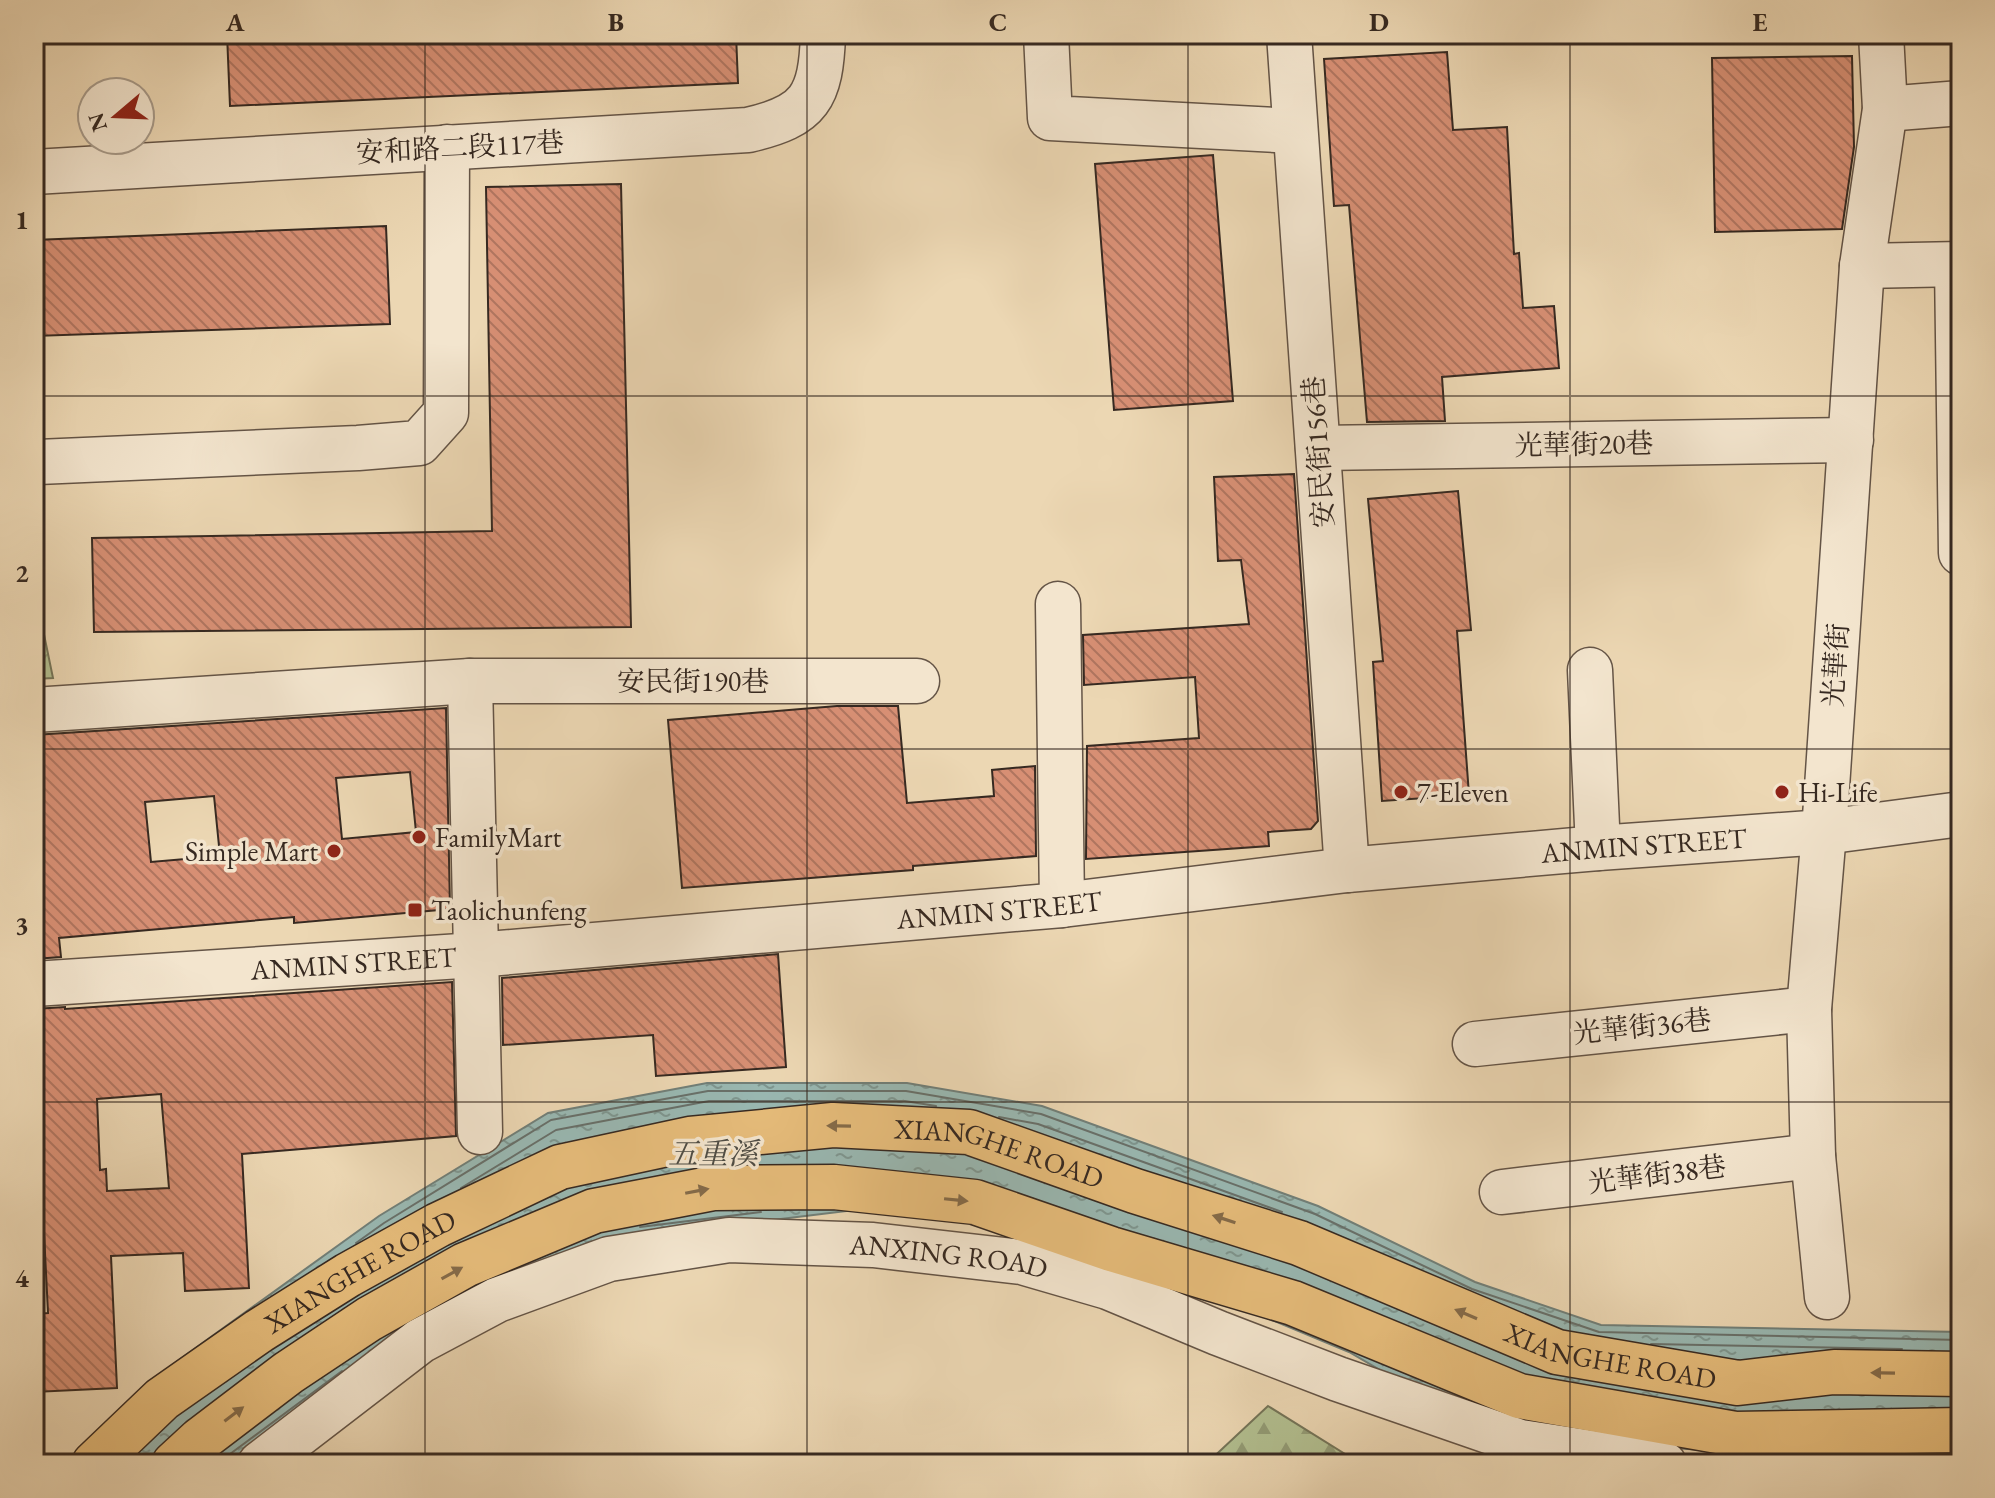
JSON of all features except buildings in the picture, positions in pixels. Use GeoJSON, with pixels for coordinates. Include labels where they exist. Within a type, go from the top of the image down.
{"type":"FeatureCollection","features":[{"type":"Feature","properties":{"kind":"main road","name":"XIANGHE ROAD"},"geometry":{"type":"LineString","coordinates":[[94,1464],[162,1399],[284,1315],[438,1225],[560,1167],[690,1139],[833,1125],[969,1132],[1135,1191],[1299,1243],[1557,1352],[1738,1383],[1834,1372],[1961,1374]]}},
{"type":"Feature","properties":{"kind":"main road","name":"XIANGHE ROAD"},"geometry":{"type":"LineString","coordinates":[[174,1464],[200,1440],[288,1373],[369,1319],[465,1265],[594,1211],[714,1188],[834,1187],[975,1202],[1111,1249],[1293,1303],[1519,1396],[1735,1434],[1961,1430]]}},
{"type":"Feature","properties":{"kind":"street","name":"安和路二段117巷"},"geometry":{"type":"LineString","coordinates":[[34,172],[748,130],[780,123],[803,108],[818,83],[823,34]]}},
{"type":"Feature","properties":{"kind":"street"},"geometry":{"type":"LineString","coordinates":[[1046,34],[1050,118],[1294,131]]}},
{"type":"Feature","properties":{"kind":"street","name":"安民街156巷"},"geometry":{"type":"LineString","coordinates":[[1289,34],[1347,870]]}},
{"type":"Feature","properties":{"kind":"street","name":"光華街"},"geometry":{"type":"LineString","coordinates":[[1827,1297],[1813,1156],[1809,1009],[1862,266],[1885,109],[1881,34]]}},
{"type":"Feature","properties":{"kind":"street"},"geometry":{"type":"LineString","coordinates":[[1885,109],[1961,103]]}},
{"type":"Feature","properties":{"kind":"street"},"geometry":{"type":"LineString","coordinates":[[38,462],[419,443],[446,413],[447,147]]}},
{"type":"Feature","properties":{"kind":"street"},"geometry":{"type":"LineString","coordinates":[[1862,266],[1959,264],[1961,553]]}},
{"type":"Feature","properties":{"kind":"street","name":"光華街20巷"},"geometry":{"type":"LineString","coordinates":[[1318,448],[1851,440]]}},
{"type":"Feature","properties":{"kind":"street"},"geometry":{"type":"LineString","coordinates":[[1058,604],[1062,905]]}},
{"type":"Feature","properties":{"kind":"street"},"geometry":{"type":"LineString","coordinates":[[1590,670],[1598,848]]}},
{"type":"Feature","properties":{"kind":"street"},"geometry":{"type":"LineString","coordinates":[[470,681],[480,1132]]}},
{"type":"Feature","properties":{"kind":"street","name":"安民街190巷"},"geometry":{"type":"LineString","coordinates":[[34,710],[470,681],[917,681]]}},
{"type":"Feature","properties":{"kind":"street","name":"ANMIN STREET"},"geometry":{"type":"LineString","coordinates":[[34,984],[476,955],[1062,905],[1347,870],[1824,832],[1961,814]]}},
{"type":"Feature","properties":{"kind":"street","name":"光華街36巷"},"geometry":{"type":"LineString","coordinates":[[1475,1044],[1809,1009]]}},
{"type":"Feature","properties":{"kind":"street","name":"光華街38巷"},"geometry":{"type":"LineString","coordinates":[[1502,1192],[1813,1156]]}},
{"type":"Feature","properties":{"kind":"street","name":"ANXING ROAD"},"geometry":{"type":"LineString","coordinates":[[260,1464],[420,1341],[497,1300],[609,1259],[729,1240],[873,1245],[1022,1262],[1108,1287],[1258,1349],[1520,1442],[1664,1464]]}},
{"type":"Feature","properties":{"kind":"green space"},"geometry":{"type":"Polygon","coordinates":[[[34,586],[53,678],[34,679],[34,586]]]}},
{"type":"Feature","properties":{"kind":"green space"},"geometry":{"type":"Polygon","coordinates":[[[1268,1406],[1361,1464],[1206,1464],[1268,1406]]]}},
{"type":"Feature","properties":{"kind":"water","name":"五重溪"},"geometry":{"type":"Polygon","coordinates":[[[707,1083],[907,1083],[1042,1106],[1318,1206],[1475,1282],[1601,1325],[1961,1332],[1961,1439],[1818,1457],[1543,1440],[1452,1412],[1349,1352],[1185,1284],[967,1222],[871,1208],[589,1242],[485,1287],[230,1464],[64,1464],[172,1365],[379,1216],[548,1113],[707,1083]]]}},
{"type":"Feature","properties":{"kind":"place","name":"7-Eleven"},"geometry":{"type":"Point","coordinates":[1401,792]}},
{"type":"Feature","properties":{"kind":"place","name":"Hi-Life"},"geometry":{"type":"Point","coordinates":[1782,792]}},
{"type":"Feature","properties":{"kind":"place","name":"FamilyMart"},"geometry":{"type":"Point","coordinates":[419,837]}},
{"type":"Feature","properties":{"kind":"place","name":"Simple Mart"},"geometry":{"type":"Point","coordinates":[334,851]}},
{"type":"Feature","properties":{"kind":"place","name":"Taolichunfeng"},"geometry":{"type":"Point","coordinates":[415,910]}}]}
